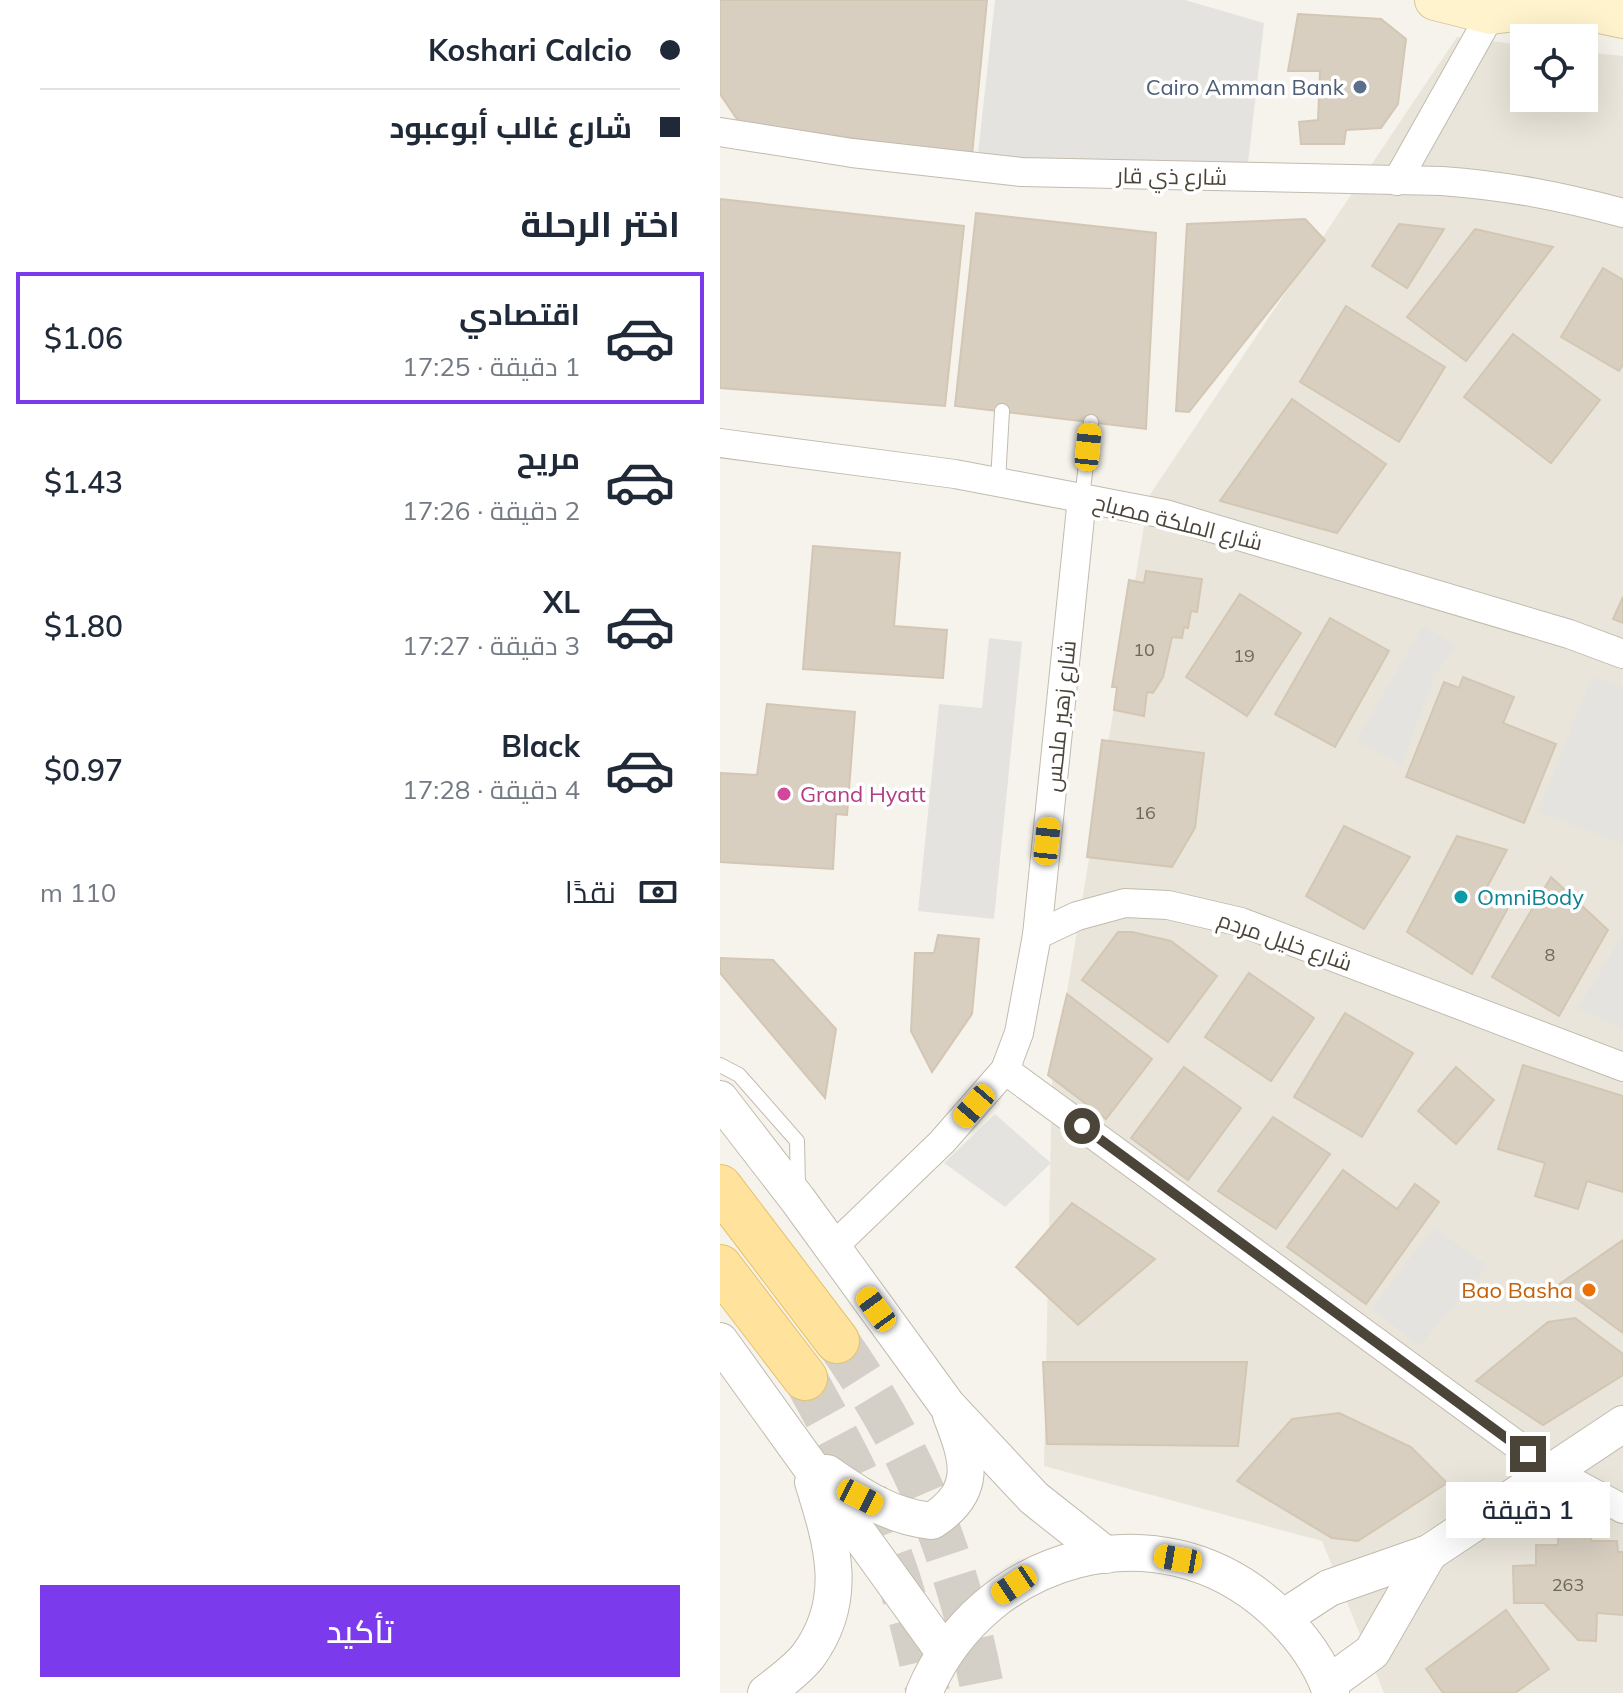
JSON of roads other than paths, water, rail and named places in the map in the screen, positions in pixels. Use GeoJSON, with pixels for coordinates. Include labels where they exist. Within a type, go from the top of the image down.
{"type":"FeatureCollection","features":[{"type":"Feature","properties":{"kind":"main road"},"geometry":{"type":"LineString","coordinates":[[1435,0],[1494,7],[1558,3],[1623,18]]}},
{"type":"Feature","properties":{"kind":"main road"},"geometry":{"type":"LineString","coordinates":[[720,1187],[837,1341]]}},
{"type":"Feature","properties":{"kind":"main road"},"geometry":{"type":"LineString","coordinates":[[720,1267],[805,1378]]}},
{"type":"Feature","properties":{"kind":"street"},"geometry":{"type":"LineString","coordinates":[[1397,181],[1494,7]]}},
{"type":"Feature","properties":{"kind":"street","name":"شارع ذي قار"},"geometry":{"type":"LineString","coordinates":[[720,132],[852,153],[1021,172],[1442,181],[1495,185],[1558,195],[1623,213]]}},
{"type":"Feature","properties":{"kind":"street","name":"شارع الملكة مصباح"},"geometry":{"type":"LineString","coordinates":[[720,443],[998,481],[1165,514],[1569,634],[1623,654]]}},
{"type":"Feature","properties":{"kind":"street","name":"شارع زهير ملحس"},"geometry":{"type":"LineString","coordinates":[[1037,935],[1082,498]]}},
{"type":"Feature","properties":{"kind":"street","name":"شارع خليل مردم"},"geometry":{"type":"LineString","coordinates":[[1037,935],[1077,916],[1125,903],[1168,905],[1241,922],[1623,1067]]}},
{"type":"Feature","properties":{"kind":"street"},"geometry":{"type":"LineString","coordinates":[[831,1249],[942,1142],[1005,1070],[1019,1033],[1037,935]]}},
{"type":"Feature","properties":{"kind":"street"},"geometry":{"type":"LineString","coordinates":[[1005,1070],[1551,1470],[1623,1509]]}},
{"type":"Feature","properties":{"kind":"street"},"geometry":{"type":"LineString","coordinates":[[720,1099],[798,1200],[947,1405],[1034,1498],[1106,1555]]}},
{"type":"Feature","properties":{"kind":"street"},"geometry":{"type":"LineString","coordinates":[[720,1341],[806,1458],[933,1673]]}},
{"type":"Feature","properties":{"kind":"street"},"geometry":{"type":"LineString","coordinates":[[806,1458],[860,1497],[913,1519],[932,1521],[948,1511],[966,1483],[963,1447],[947,1405]]}},
{"type":"Feature","properties":{"kind":"street"},"geometry":{"type":"LineString","coordinates":[[1283,1618],[1329,1588],[1429,1553],[1623,1424]]}},
{"type":"Feature","properties":{"kind":"street"},"geometry":{"type":"LineString","coordinates":[[766,1693],[807,1658],[830,1615],[834,1563],[806,1458]]}},
{"type":"Feature","properties":{"kind":"street"},"geometry":{"type":"LineString","coordinates":[[893,1693],[933,1673],[964,1626],[987,1604],[1014,1585],[1043,1570],[1074,1560],[1106,1555],[1154,1555],[1202,1566],[1245,1588],[1283,1618],[1309,1649],[1330,1689],[1372,1652],[1429,1553]]}},
{"type":"Feature","properties":{"kind":"lane"},"geometry":{"type":"LineString","coordinates":[[998,481],[1002,411]]}},
{"type":"Feature","properties":{"kind":"lane"},"geometry":{"type":"LineString","coordinates":[[1082,498],[1091,422]]}},
{"type":"Feature","properties":{"kind":"lane"},"geometry":{"type":"LineString","coordinates":[[720,1065],[739,1075],[797,1141],[798,1200]]}},
{"type":"Feature","properties":{"kind":"tunnel"},"geometry":{"type":"LineString","coordinates":[[837,1341],[890,1424],[930,1509],[961,1597],[983,1693]]}},
{"type":"Feature","properties":{"kind":"tunnel"},"geometry":{"type":"LineString","coordinates":[[805,1378],[876,1518],[898,1577],[928,1693]]}},
{"type":"Feature","properties":{"kind":"place","name":"Cairo Amman Bank"},"geometry":{"type":"Point","coordinates":[1360,87]}},
{"type":"Feature","properties":{"kind":"place","name":"Grand Hyatt"},"geometry":{"type":"Point","coordinates":[784,794]}},
{"type":"Feature","properties":{"kind":"place","name":"OmniBody"},"geometry":{"type":"Point","coordinates":[1461,897]}},
{"type":"Feature","properties":{"kind":"place","name":"Bao Basha"},"geometry":{"type":"Point","coordinates":[1589,1290]}}]}
